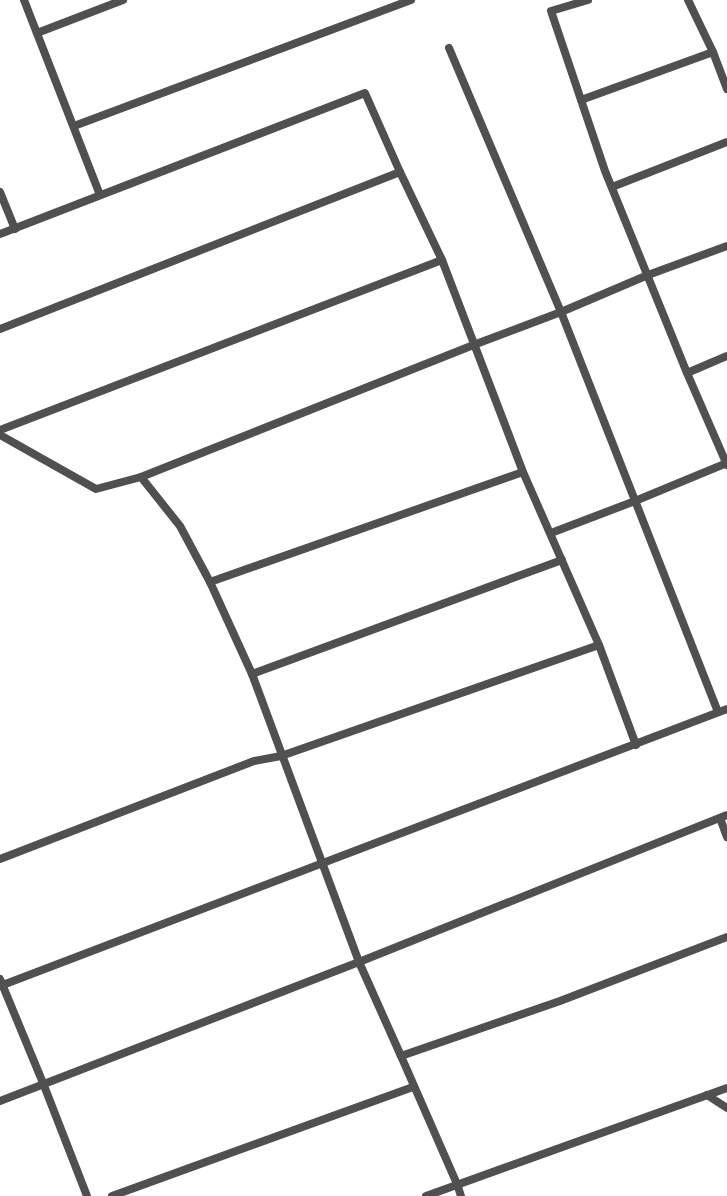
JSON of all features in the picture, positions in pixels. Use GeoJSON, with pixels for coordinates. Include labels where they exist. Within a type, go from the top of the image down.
{"type":"FeatureCollection","features":[{"type":"Feature","properties":{"kind":"street"},"geometry":{"type":"LineString","coordinates":[[24,0],[100,195]]}},
{"type":"Feature","properties":{"kind":"street"},"geometry":{"type":"LineString","coordinates":[[37,33],[123,0]]}},
{"type":"Feature","properties":{"kind":"street"},"geometry":{"type":"LineString","coordinates":[[74,126],[411,0]]}},
{"type":"Feature","properties":{"kind":"street"},"geometry":{"type":"LineString","coordinates":[[551,533],[727,464],[687,373],[612,187],[551,11],[588,0]]}},
{"type":"Feature","properties":{"kind":"street"},"geometry":{"type":"LineString","coordinates":[[688,0],[713,52],[727,89]]}},
{"type":"Feature","properties":{"kind":"street"},"geometry":{"type":"LineString","coordinates":[[449,48],[561,312],[718,712]]}},
{"type":"Feature","properties":{"kind":"street"},"geometry":{"type":"LineString","coordinates":[[581,100],[713,52]]}},
{"type":"Feature","properties":{"kind":"street"},"geometry":{"type":"LineString","coordinates":[[0,234],[364,93],[442,260],[476,344],[523,472],[599,644],[636,745]]}},
{"type":"Feature","properties":{"kind":"street"},"geometry":{"type":"LineString","coordinates":[[612,187],[727,142]]}},
{"type":"Feature","properties":{"kind":"street"},"geometry":{"type":"LineString","coordinates":[[0,329],[400,172]]}},
{"type":"Feature","properties":{"kind":"street"},"geometry":{"type":"LineString","coordinates":[[0,192],[15,229]]}},
{"type":"Feature","properties":{"kind":"street"},"geometry":{"type":"LineString","coordinates":[[0,435],[96,489],[141,477],[476,344],[561,312],[648,275],[727,246]]}},
{"type":"Feature","properties":{"kind":"street"},"geometry":{"type":"LineString","coordinates":[[0,430],[442,260]]}},
{"type":"Feature","properties":{"kind":"street"},"geometry":{"type":"LineString","coordinates":[[687,373],[727,356]]}},
{"type":"Feature","properties":{"kind":"street"},"geometry":{"type":"LineString","coordinates":[[210,582],[523,472]]}},
{"type":"Feature","properties":{"kind":"street"},"geometry":{"type":"LineString","coordinates":[[141,477],[180,526],[210,582],[252,674],[281,756],[359,962],[461,1196]]}},
{"type":"Feature","properties":{"kind":"street"},"geometry":{"type":"LineString","coordinates":[[252,674],[562,560]]}},
{"type":"Feature","properties":{"kind":"street"},"geometry":{"type":"LineString","coordinates":[[0,859],[254,761],[281,756],[599,644]]}},
{"type":"Feature","properties":{"kind":"street"},"geometry":{"type":"LineString","coordinates":[[86,1196],[43,1083],[1,984],[323,864],[727,709]]}},
{"type":"Feature","properties":{"kind":"street"},"geometry":{"type":"LineString","coordinates":[[0,1101],[43,1083],[359,962],[724,817],[727,837]]}},
{"type":"Feature","properties":{"kind":"street"},"geometry":{"type":"LineString","coordinates":[[401,1056],[560,1001],[727,937]]}},
{"type":"Feature","properties":{"kind":"street"},"geometry":{"type":"LineString","coordinates":[[112,1196],[413,1086]]}},
{"type":"Feature","properties":{"kind":"street"},"geometry":{"type":"LineString","coordinates":[[426,1196],[727,1088]]}},
{"type":"Feature","properties":{"kind":"street"},"geometry":{"type":"LineString","coordinates":[[708,1095],[727,1108]]}}]}
